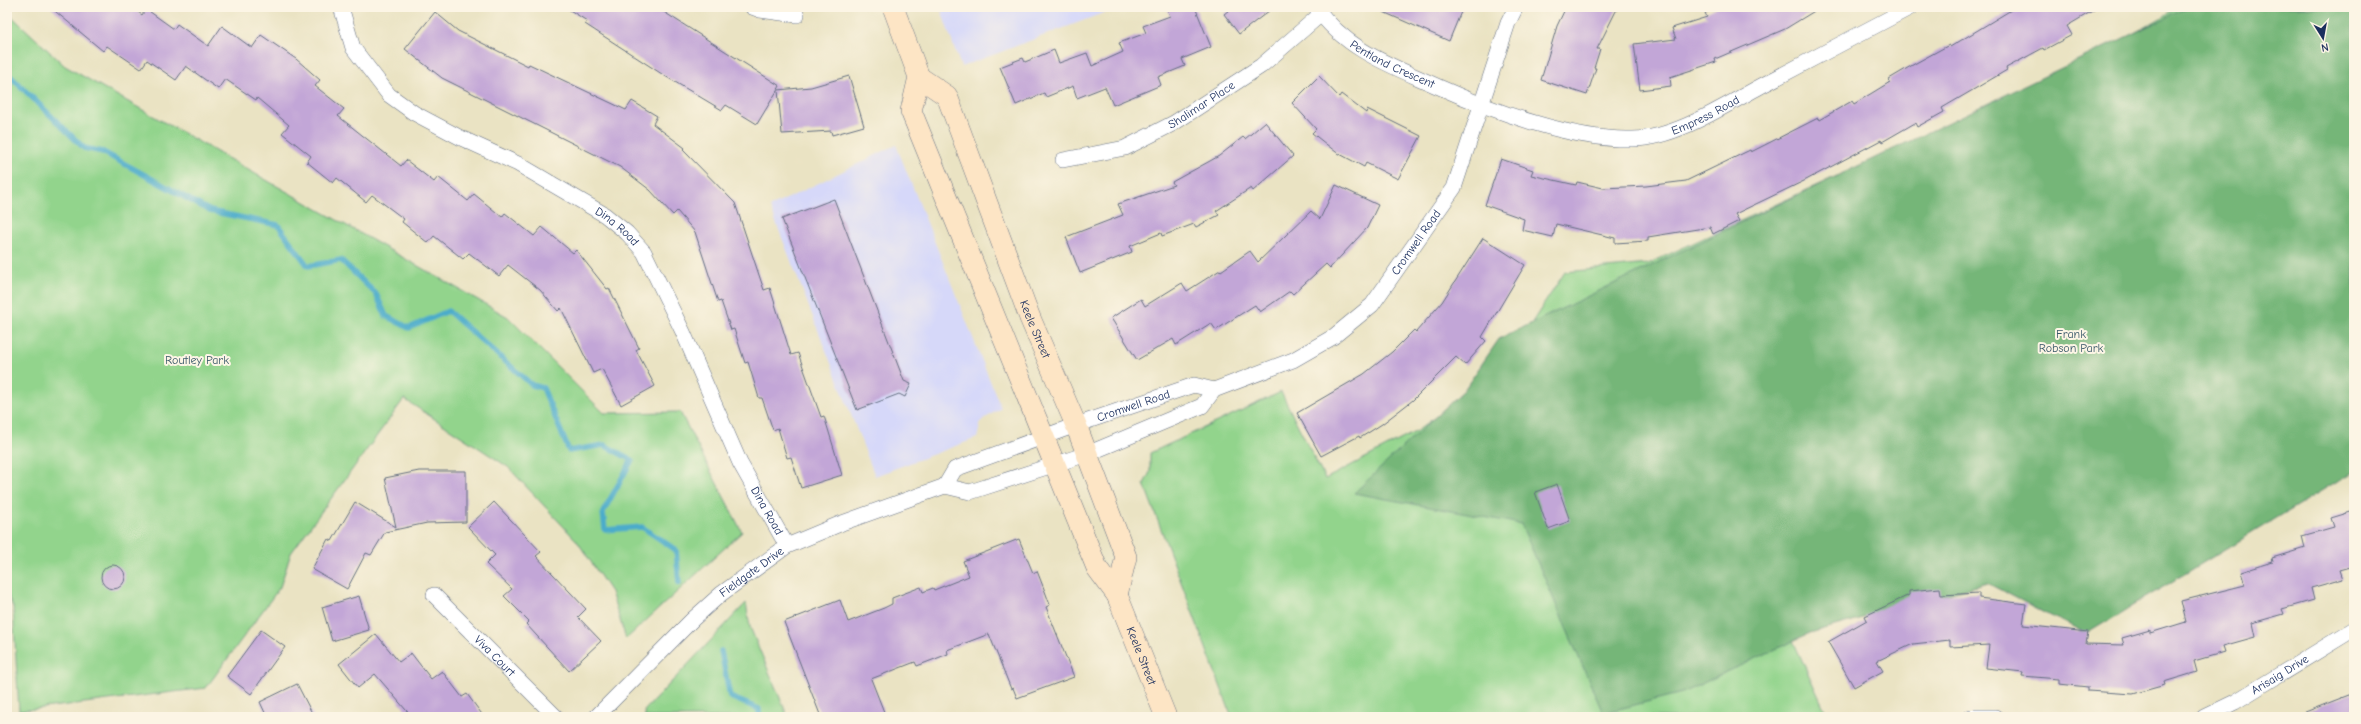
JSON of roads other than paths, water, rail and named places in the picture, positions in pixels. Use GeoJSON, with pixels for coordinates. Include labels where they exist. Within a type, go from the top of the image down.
{"type":"FeatureCollection","features":[{"type":"Feature","properties":{"kind":"main road"},"geometry":{"type":"LineString","coordinates":[[893,7],[919,77]]}},
{"type":"Feature","properties":{"kind":"main road","name":"Keele Street"},"geometry":{"type":"LineString","coordinates":[[1117,595],[1126,557],[1076,425],[1030,318],[947,96],[919,77],[911,111],[1097,568],[1117,595],[1166,717]]}},
{"type":"Feature","properties":{"kind":"street","name":"Dina Road"},"geometry":{"type":"LineString","coordinates":[[341,7],[353,48],[389,95],[414,112],[460,138],[518,164],[604,215],[627,233],[644,252],[683,332],[740,463],[788,546]]}},
{"type":"Feature","properties":{"kind":"street"},"geometry":{"type":"LineString","coordinates":[[752,7],[760,10],[797,15]]}},
{"type":"Feature","properties":{"kind":"street","name":"Cromwell Road"},"geometry":{"type":"LineString","coordinates":[[1087,454],[1202,406],[1214,390],[1293,360],[1333,336],[1372,305],[1454,188],[1481,105],[1516,7]]}},
{"type":"Feature","properties":{"kind":"street","name":"Empress Road"},"geometry":{"type":"LineString","coordinates":[[1481,105],[1587,137],[1634,140],[1658,135],[1697,120],[1911,7]]}},
{"type":"Feature","properties":{"kind":"street","name":"Pentland Crescent"},"geometry":{"type":"LineString","coordinates":[[1318,11],[1351,45],[1388,66],[1481,105]]}},
{"type":"Feature","properties":{"kind":"street","name":"Shalimar Place"},"geometry":{"type":"LineString","coordinates":[[1064,160],[1125,148],[1174,123],[1261,66],[1318,11]]}},
{"type":"Feature","properties":{"kind":"street","name":"Cromwell Road"},"geometry":{"type":"LineString","coordinates":[[1076,425],[1194,385],[1214,390]]}},
{"type":"Feature","properties":{"kind":"street"},"geometry":{"type":"LineString","coordinates":[[1076,425],[955,469],[945,486],[970,492],[1087,454]]}},
{"type":"Feature","properties":{"kind":"street","name":"Fieldgate Drive"},"geometry":{"type":"LineString","coordinates":[[596,717],[715,599],[788,546],[842,523],[945,486]]}},
{"type":"Feature","properties":{"kind":"street","name":"Viva Court"},"geometry":{"type":"LineString","coordinates":[[434,596],[556,717]]}},
{"type":"Feature","properties":{"kind":"street","name":"Arisaig Drive"},"geometry":{"type":"LineString","coordinates":[[2204,717],[2235,702],[2354,629]]}},
{"type":"Feature","properties":{"kind":"street"},"geometry":{"type":"LineString","coordinates":[[1971,717],[1995,717]]}},
{"type":"Feature","properties":{"kind":"waterway"},"geometry":{"type":"LineString","coordinates":[[7,73],[84,148],[103,152],[210,211],[278,225],[308,266],[341,260],[376,294],[386,316],[409,328],[448,311],[532,385],[543,388],[569,451],[604,445],[632,460],[603,512],[605,530],[642,527],[676,550],[679,583]]}},
{"type":"Feature","properties":{"kind":"waterway"},"geometry":{"type":"LineString","coordinates":[[721,651],[730,697],[759,709],[759,717]]}},
{"type":"Feature","properties":{"kind":"park label","name":"Frank Robson Park"},"geometry":{"type":"Point","coordinates":[2071,341]}},
{"type":"Feature","properties":{"kind":"park label","name":"Routley Park"},"geometry":{"type":"Point","coordinates":[197,360]}}]}
